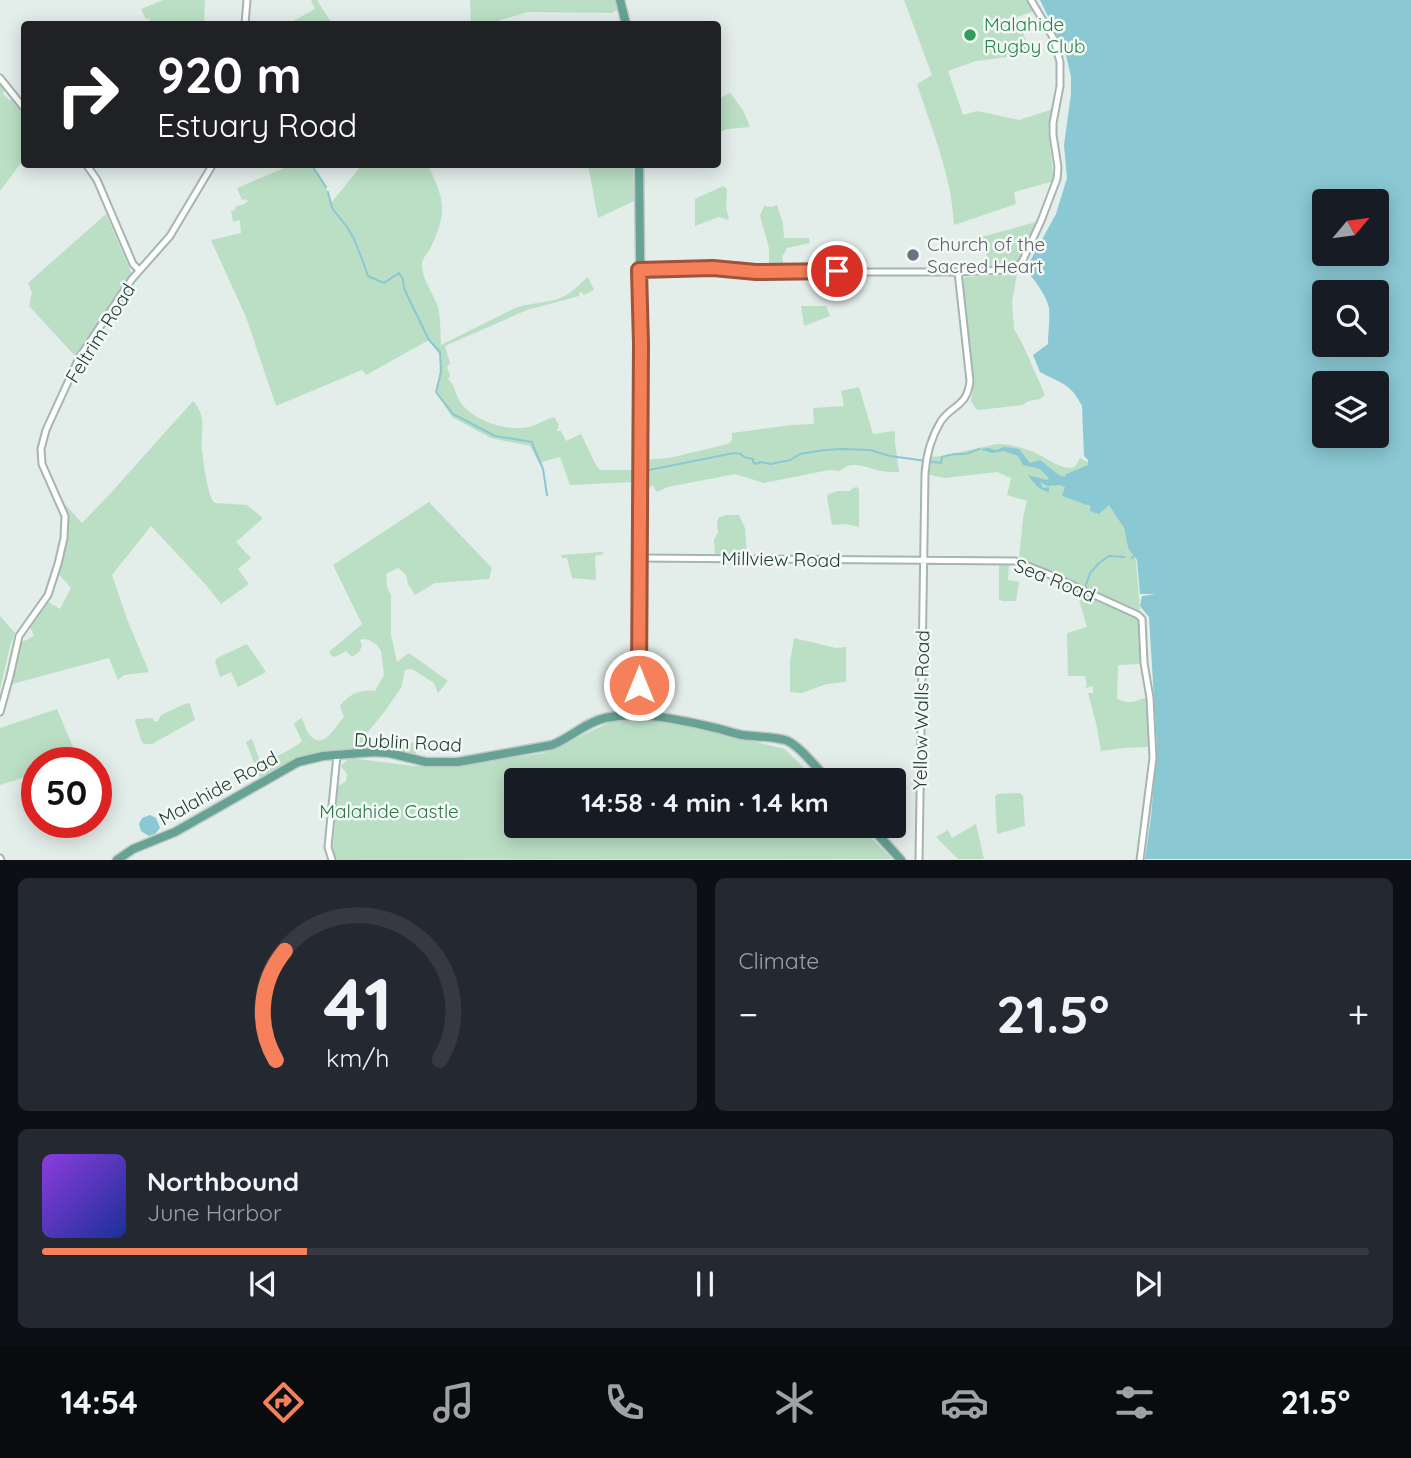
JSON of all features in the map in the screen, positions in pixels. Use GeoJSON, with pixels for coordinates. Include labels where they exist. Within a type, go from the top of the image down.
{"type":"FeatureCollection","features":[{"type":"Feature","properties":{"kind":"main road"},"geometry":{"type":"LineString","coordinates":[[620,0],[625,21]]}},
{"type":"Feature","properties":{"kind":"main road"},"geometry":{"type":"LineString","coordinates":[[638,716],[641,344],[639,168]]}},
{"type":"Feature","properties":{"kind":"main road","name":"Dublin Road"},"geometry":{"type":"LineString","coordinates":[[337,755],[389,752],[426,762],[458,762],[540,748],[561,741],[598,720],[638,716],[670,718],[740,735],[785,740],[796,747],[816,768]]}},
{"type":"Feature","properties":{"kind":"main road","name":"Malahide Road"},"geometry":{"type":"LineString","coordinates":[[117,859],[133,849],[175,832],[298,762],[337,755]]}},
{"type":"Feature","properties":{"kind":"main road"},"geometry":{"type":"LineString","coordinates":[[881,838],[901,859]]}},
{"type":"Feature","properties":{"kind":"street"},"geometry":{"type":"LineString","coordinates":[[245,21],[247,0]]}},
{"type":"Feature","properties":{"kind":"street"},"geometry":{"type":"LineString","coordinates":[[639,270],[713,268],[756,272],[958,272],[1012,270],[1020,265],[1041,221],[1058,167],[1053,123],[1060,86],[1060,62],[1054,39],[1031,0]]}},
{"type":"Feature","properties":{"kind":"street"},"geometry":{"type":"LineString","coordinates":[[0,78],[21,104]]}},
{"type":"Feature","properties":{"kind":"street"},"geometry":{"type":"LineString","coordinates":[[89,168],[97,180],[133,264],[139,270]]}},
{"type":"Feature","properties":{"kind":"street","name":"Feltrim Road"},"geometry":{"type":"LineString","coordinates":[[0,712],[19,636],[48,595],[64,538],[65,516],[40,457],[43,438],[79,358],[139,270],[170,236],[212,168]]}},
{"type":"Feature","properties":{"kind":"street","name":"Yellow Walls Road"},"geometry":{"type":"LineString","coordinates":[[919,859],[926,461],[941,421],[963,401],[969,389],[958,272]]}},
{"type":"Feature","properties":{"kind":"street","name":"Millview Road"},"geometry":{"type":"LineString","coordinates":[[639,558],[924,560]]}},
{"type":"Feature","properties":{"kind":"street","name":"Sea Road"},"geometry":{"type":"LineString","coordinates":[[924,560],[1018,561],[1141,616],[1144,663],[1150,691],[1153,748],[1140,859]]}},
{"type":"Feature","properties":{"kind":"street"},"geometry":{"type":"LineString","coordinates":[[332,859],[328,847],[337,755]]}},
{"type":"Feature","properties":{"kind":"green space"},"geometry":{"type":"Polygon","coordinates":[[[163,0],[205,0],[204,21],[150,21],[141,9],[163,0]]]}},
{"type":"Feature","properties":{"kind":"green space"},"geometry":{"type":"Polygon","coordinates":[[[311,0],[317,0],[330,21],[293,21],[315,9],[311,0]]]}},
{"type":"Feature","properties":{"kind":"green space"},"geometry":{"type":"Polygon","coordinates":[[[470,0],[616,0],[619,8],[612,13],[528,12],[496,21],[471,21],[470,0]]]}},
{"type":"Feature","properties":{"kind":"green space"},"geometry":{"type":"Polygon","coordinates":[[[904,0],[1029,0],[1035,11],[1017,17],[1031,54],[976,61],[948,71],[963,115],[977,111],[1019,120],[1053,109],[1048,129],[1054,181],[1014,192],[1016,204],[954,225],[945,171],[917,84],[932,75],[904,0]]]}},
{"type":"Feature","properties":{"kind":"green space"},"geometry":{"type":"Polygon","coordinates":[[[0,81],[5,86],[3,94],[21,110],[21,163],[0,191],[0,81]]]}},
{"type":"Feature","properties":{"kind":"green space"},"geometry":{"type":"Polygon","coordinates":[[[730,93],[743,110],[750,127],[721,132],[721,98],[730,93]]]}},
{"type":"Feature","properties":{"kind":"green space"},"geometry":{"type":"Polygon","coordinates":[[[284,168],[313,168],[326,187],[331,203],[360,168],[429,168],[438,187],[442,214],[422,266],[438,307],[441,345],[515,308],[564,296],[588,277],[594,290],[584,295],[581,292],[579,296],[527,310],[445,346],[450,363],[447,367],[450,376],[448,379],[461,403],[475,416],[514,428],[533,426],[554,417],[559,425],[557,431],[561,431],[566,441],[581,434],[600,470],[636,470],[636,482],[570,485],[560,457],[539,463],[530,446],[491,438],[452,417],[437,394],[441,357],[429,340],[366,375],[362,370],[276,406],[246,317],[211,240],[241,233],[240,220],[233,222],[231,211],[248,201],[242,200],[237,188],[284,168]]]}},
{"type":"Feature","properties":{"kind":"green space"},"geometry":{"type":"Polygon","coordinates":[[[589,168],[633,168],[634,201],[598,218],[589,168]]]}},
{"type":"Feature","properties":{"kind":"green space"},"geometry":{"type":"Polygon","coordinates":[[[723,186],[727,189],[726,208],[729,219],[719,217],[695,226],[695,199],[723,186]]]}},
{"type":"Feature","properties":{"kind":"green space"},"geometry":{"type":"Polygon","coordinates":[[[777,205],[784,238],[809,238],[810,243],[787,248],[782,257],[785,270],[769,270],[769,248],[760,216],[764,206],[777,205]]]}},
{"type":"Feature","properties":{"kind":"green space"},"geometry":{"type":"Polygon","coordinates":[[[106,214],[131,272],[130,278],[76,357],[29,306],[32,293],[28,283],[106,214]]]}},
{"type":"Feature","properties":{"kind":"green space"},"geometry":{"type":"Polygon","coordinates":[[[1040,221],[1020,262],[1010,268],[987,269],[986,241],[977,240],[978,238],[1040,221]]]}},
{"type":"Feature","properties":{"kind":"green space"},"geometry":{"type":"Polygon","coordinates":[[[1017,274],[1012,302],[1014,329],[1045,395],[1022,405],[979,410],[971,401],[973,390],[962,279],[1017,274]]]}},
{"type":"Feature","properties":{"kind":"green space"},"geometry":{"type":"Polygon","coordinates":[[[801,306],[826,306],[830,316],[804,326],[801,306]]]}},
{"type":"Feature","properties":{"kind":"green space"},"geometry":{"type":"Polygon","coordinates":[[[859,387],[873,434],[895,431],[899,472],[855,465],[840,471],[829,470],[764,483],[735,474],[668,487],[657,492],[652,485],[643,498],[644,460],[669,458],[728,444],[732,440],[732,433],[814,424],[813,408],[844,406],[841,391],[859,387]]]}},
{"type":"Feature","properties":{"kind":"green space"},"geometry":{"type":"Polygon","coordinates":[[[193,401],[202,419],[203,456],[212,500],[215,503],[247,505],[263,518],[236,542],[251,558],[238,569],[249,584],[221,604],[151,526],[112,575],[149,672],[124,675],[118,680],[109,658],[12,684],[22,642],[34,636],[29,625],[48,602],[60,609],[71,588],[58,573],[67,535],[66,518],[59,498],[82,523],[193,401]]]}},
{"type":"Feature","properties":{"kind":"green space"},"geometry":{"type":"Polygon","coordinates":[[[997,444],[1027,450],[1069,468],[1074,467],[1080,458],[1088,462],[1088,465],[1066,474],[1065,487],[1098,514],[1109,504],[1124,528],[1128,548],[1136,561],[1140,610],[1133,610],[1019,559],[1027,501],[1007,495],[1011,478],[997,472],[945,478],[925,474],[927,457],[997,444]]]}},
{"type":"Feature","properties":{"kind":"green space"},"geometry":{"type":"Polygon","coordinates":[[[857,487],[859,527],[832,525],[828,494],[850,491],[857,487]]]}},
{"type":"Feature","properties":{"kind":"green space"},"geometry":{"type":"Polygon","coordinates":[[[429,502],[492,568],[489,579],[435,583],[415,595],[406,575],[398,568],[386,574],[391,595],[391,635],[397,662],[409,653],[448,681],[438,693],[434,683],[412,669],[405,670],[401,688],[364,737],[371,741],[418,743],[415,758],[323,752],[261,780],[246,742],[252,739],[260,762],[265,764],[302,741],[294,724],[301,718],[314,739],[325,739],[344,717],[340,706],[347,698],[356,693],[375,691],[384,675],[381,651],[377,645],[362,639],[359,652],[352,657],[346,651],[335,657],[329,652],[362,624],[333,565],[429,502]]]}},
{"type":"Feature","properties":{"kind":"green space"},"geometry":{"type":"Polygon","coordinates":[[[739,515],[745,528],[747,557],[715,556],[717,522],[719,517],[739,515]]]}},
{"type":"Feature","properties":{"kind":"green space"},"geometry":{"type":"Polygon","coordinates":[[[603,552],[595,556],[596,580],[572,578],[567,558],[562,558],[561,555],[603,552]]]}},
{"type":"Feature","properties":{"kind":"green space"},"geometry":{"type":"Polygon","coordinates":[[[1009,563],[1008,580],[1019,582],[1016,601],[1002,601],[999,599],[999,564],[1009,563]]]}},
{"type":"Feature","properties":{"kind":"green space"},"geometry":{"type":"Polygon","coordinates":[[[1076,589],[1140,619],[1142,664],[1118,665],[1117,699],[1131,702],[1148,698],[1147,747],[1101,751],[1088,693],[1093,693],[1093,686],[1085,688],[1085,676],[1068,676],[1067,633],[1087,627],[1076,589]]]}},
{"type":"Feature","properties":{"kind":"green space"},"geometry":{"type":"Polygon","coordinates":[[[0,616],[15,633],[0,690],[0,616]]]}},
{"type":"Feature","properties":{"kind":"green space"},"geometry":{"type":"Polygon","coordinates":[[[794,638],[836,648],[846,647],[846,682],[827,684],[802,693],[790,692],[790,662],[794,638]]]}},
{"type":"Feature","properties":{"kind":"green space"},"geometry":{"type":"Polygon","coordinates":[[[247,644],[266,672],[238,687],[231,672],[220,677],[215,661],[247,644]]]}},
{"type":"Feature","properties":{"kind":"green space"},"geometry":{"type":"Polygon","coordinates":[[[190,704],[195,720],[152,744],[144,744],[136,719],[153,718],[154,722],[158,721],[161,715],[190,704]]]}},
{"type":"Feature","properties":{"kind":"green space"},"geometry":{"type":"Polygon","coordinates":[[[57,709],[73,747],[21,747],[21,778],[0,785],[0,728],[57,709]]]}},
{"type":"Feature","properties":{"kind":"green space","name":"Malahide Castle"},"geometry":{"type":"Polygon","coordinates":[[[647,719],[678,723],[785,749],[804,768],[504,768],[504,838],[872,838],[892,859],[335,860],[333,846],[338,786],[346,781],[347,774],[341,766],[349,758],[414,766],[456,766],[544,753],[613,721],[647,719]]]}},
{"type":"Feature","properties":{"kind":"green space"},"geometry":{"type":"Polygon","coordinates":[[[1020,793],[1023,796],[1025,826],[997,834],[995,796],[1020,793]]]}},
{"type":"Feature","properties":{"kind":"green space"},"geometry":{"type":"Polygon","coordinates":[[[976,824],[984,859],[958,859],[936,837],[948,830],[952,838],[976,824]]]}},
{"type":"Feature","properties":{"kind":"water"},"geometry":{"type":"Polygon","coordinates":[[[1040,0],[1411,0],[1411,859],[1145,859],[1157,747],[1149,617],[1140,606],[1142,596],[1156,594],[1140,594],[1137,560],[1128,548],[1124,528],[1109,505],[1099,514],[1090,511],[1090,506],[1062,496],[1065,487],[1047,486],[1040,482],[1043,488],[1049,487],[1049,492],[1039,488],[1028,475],[1047,480],[1049,478],[1040,469],[1023,465],[1018,456],[1004,451],[992,453],[979,449],[1019,449],[1030,463],[1040,460],[1065,477],[1066,474],[1088,465],[1084,456],[1082,406],[1078,398],[1069,388],[1040,372],[1033,355],[1048,344],[1049,308],[1041,289],[1028,273],[1028,265],[1056,214],[1067,178],[1064,145],[1071,77],[1065,51],[1040,0]]]}},
{"type":"Feature","properties":{"kind":"water"},"geometry":{"type":"Polygon","coordinates":[[[150,815],[156,818],[160,828],[149,836],[141,831],[139,824],[142,818],[150,815]]]}},
{"type":"Feature","properties":{"kind":"waterway"},"geometry":{"type":"LineString","coordinates":[[314,168],[326,187]]}},
{"type":"Feature","properties":{"kind":"waterway"},"geometry":{"type":"LineString","coordinates":[[328,192],[332,208],[354,239],[368,276],[384,283],[399,273],[403,279],[404,288],[429,340],[440,352],[441,372],[436,392],[453,414],[495,436],[532,442]]}},
{"type":"Feature","properties":{"kind":"waterway"},"geometry":{"type":"LineString","coordinates":[[532,443],[543,469],[547,495]]}},
{"type":"Feature","properties":{"kind":"waterway"},"geometry":{"type":"LineString","coordinates":[[644,471],[734,453],[753,459],[757,464],[790,460],[800,454],[843,449],[870,450],[890,456],[941,463],[942,457],[967,454],[979,449]]}},
{"type":"Feature","properties":{"kind":"waterway"},"geometry":{"type":"LineString","coordinates":[[632,472],[636,471]]}},
{"type":"Feature","properties":{"kind":"waterway"},"geometry":{"type":"LineString","coordinates":[[1085,588],[1090,573],[1099,563],[1109,556],[1124,557]]}},
{"type":"Feature","properties":{"kind":"place","name":"Malahide Rugby Club"},"geometry":{"type":"Point","coordinates":[970,35]}},
{"type":"Feature","properties":{"kind":"place","name":"Church of the Sacred Heart"},"geometry":{"type":"Point","coordinates":[913,255]}},
{"type":"Feature","properties":{"kind":"route"},"geometry":{"type":"LineString","coordinates":[[639,685],[639,270],[713,268],[756,272],[837,271]]}}]}
